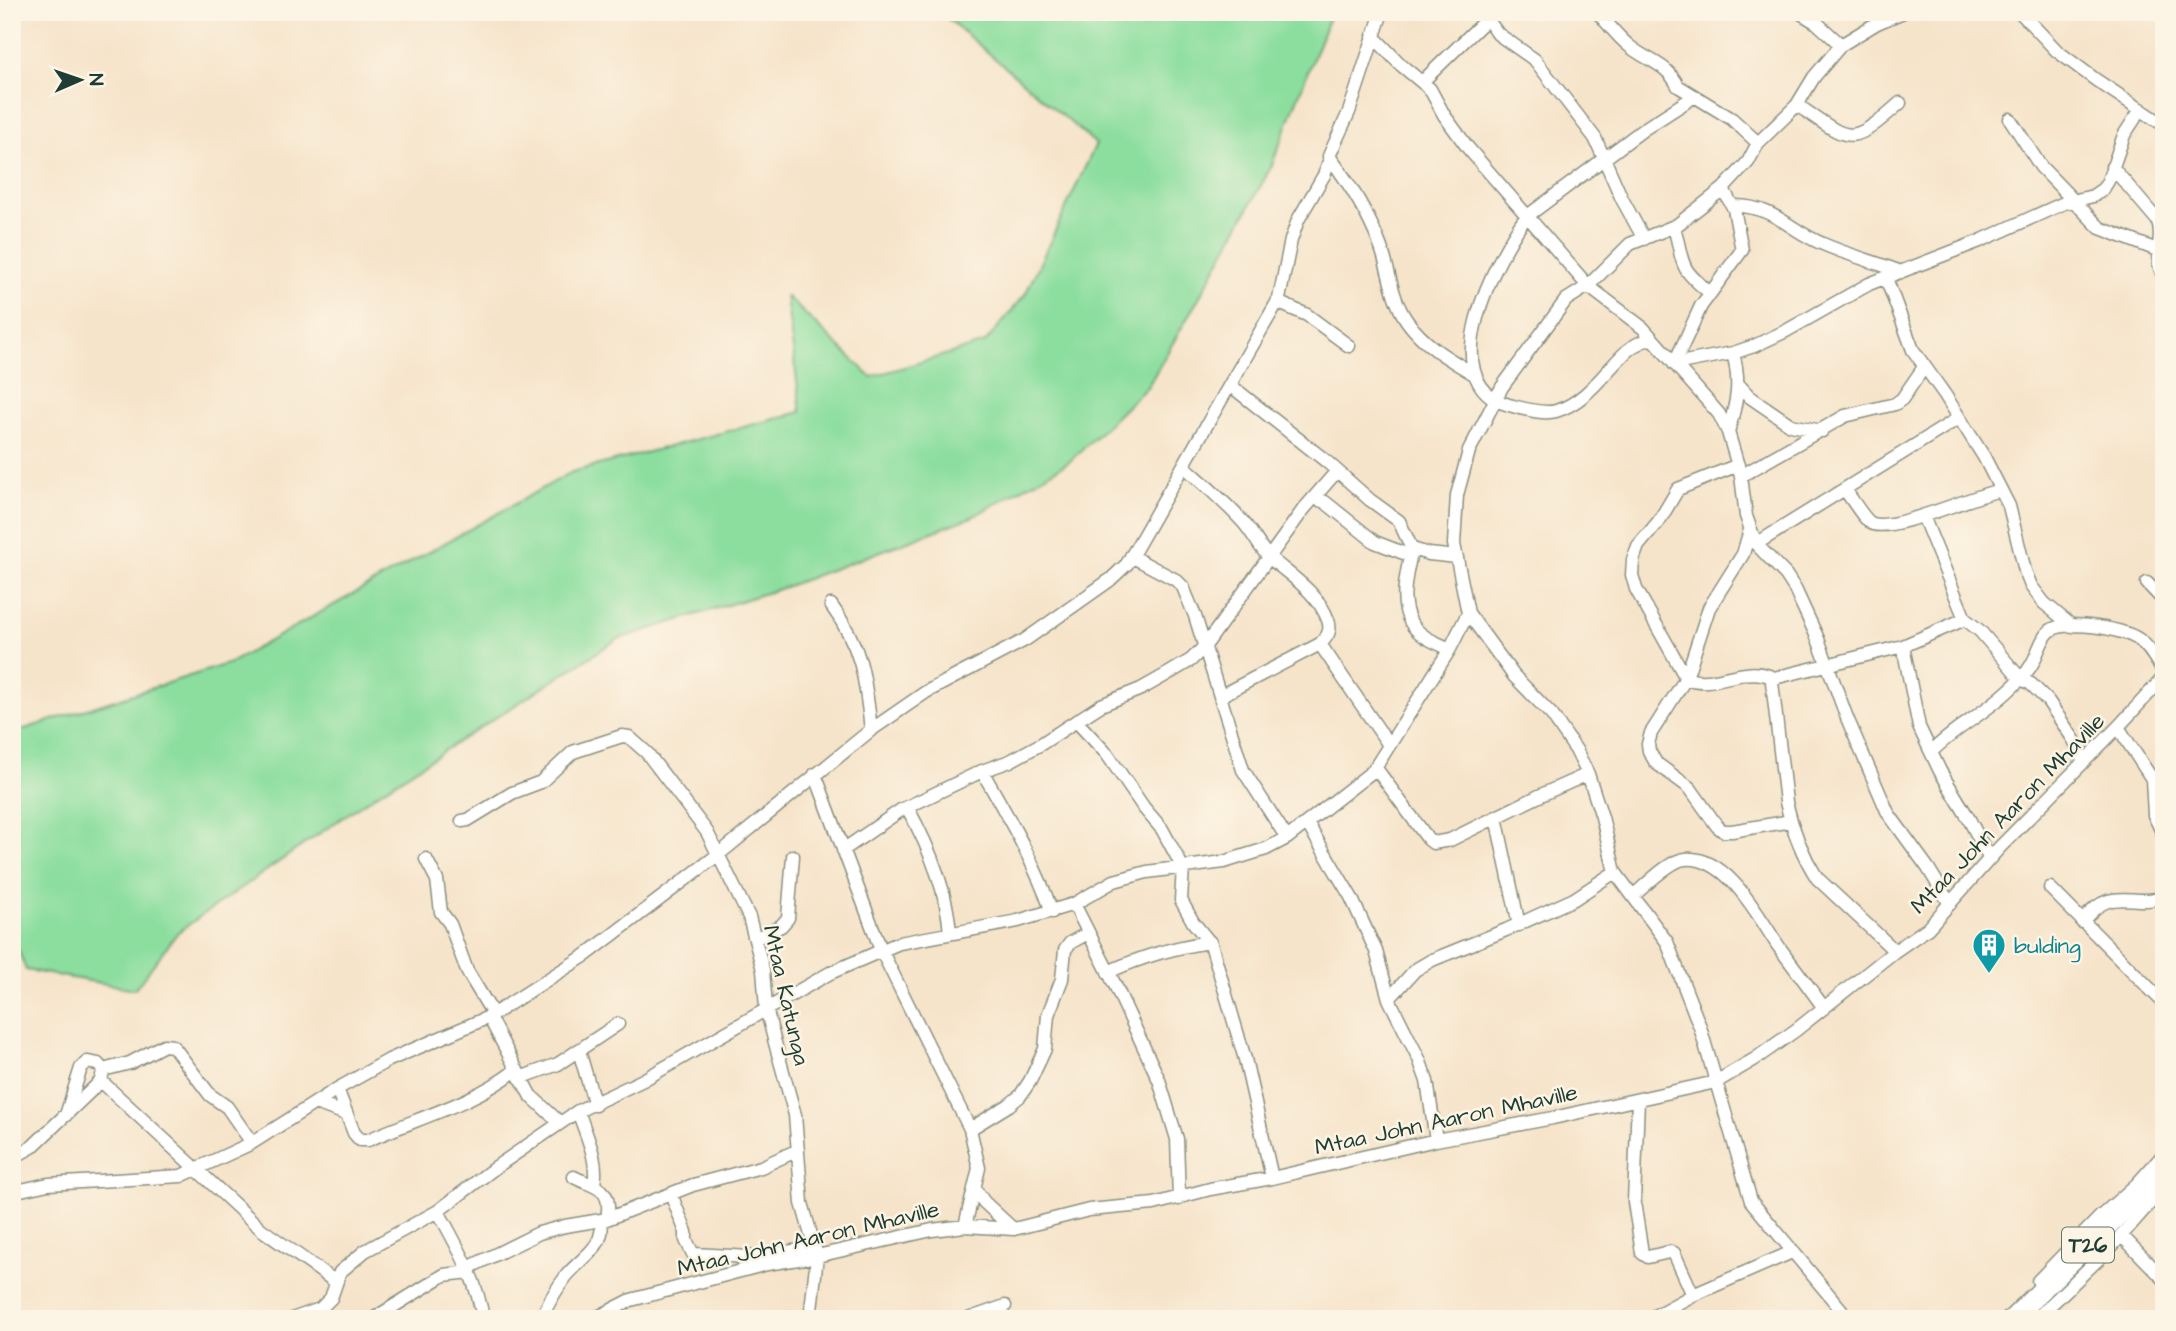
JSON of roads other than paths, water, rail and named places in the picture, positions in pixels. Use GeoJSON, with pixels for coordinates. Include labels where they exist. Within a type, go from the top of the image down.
{"type":"FeatureCollection","features":[{"type":"Feature","properties":{"kind":"highway","name":"T26"},"geometry":{"type":"LineString","coordinates":[[2012,1319],[2164,1171]]}},
{"type":"Feature","properties":{"kind":"street"},"geometry":{"type":"LineString","coordinates":[[12,1192],[48,1184],[181,1176],[252,1143],[337,1089],[389,1060],[491,1015],[586,955],[719,854],[871,730],[926,692],[1034,634],[1110,580],[1127,564],[1278,302],[1295,230],[1324,175],[1329,156],[1349,112],[1382,12]]}},
{"type":"Feature","properties":{"kind":"street"},"geometry":{"type":"LineString","coordinates":[[1597,12],[1625,43],[1641,55],[1658,62],[1678,86],[1732,119],[1758,143]]}},
{"type":"Feature","properties":{"kind":"street"},"geometry":{"type":"LineString","coordinates":[[1799,12],[1817,23],[1840,46]]}},
{"type":"Feature","properties":{"kind":"street"},"geometry":{"type":"LineString","coordinates":[[1849,1319],[1751,1201],[1700,1027],[1667,942],[1615,872],[1588,774],[1564,731],[1514,676],[1468,613],[1454,544],[1457,495],[1469,452],[1494,400],[1566,300],[1588,286],[1630,244],[1674,227],[1723,189],[1748,162],[1758,143],[1797,105],[1814,77],[1840,46],[1877,23],[1903,12]]}},
{"type":"Feature","properties":{"kind":"street"},"geometry":{"type":"LineString","coordinates":[[2026,13],[2057,51],[2164,125]]}},
{"type":"Feature","properties":{"kind":"street"},"geometry":{"type":"LineString","coordinates":[[1423,81],[1490,16],[1499,34],[1535,60],[1595,138],[1622,199],[1644,239]]}},
{"type":"Feature","properties":{"kind":"street"},"geometry":{"type":"LineString","coordinates":[[1373,36],[1401,65],[1430,89],[1444,116],[1462,141],[1588,286],[1643,328],[1719,414],[1728,432],[1740,471],[1750,530],[1756,544],[1786,575],[1795,589],[1888,813],[1950,904]]}},
{"type":"Feature","properties":{"kind":"street"},"geometry":{"type":"LineString","coordinates":[[1474,374],[1472,336],[1480,306],[1506,247],[1526,217],[1644,129],[1695,96]]}},
{"type":"Feature","properties":{"kind":"street"},"geometry":{"type":"LineString","coordinates":[[1797,105],[1837,132],[1848,136],[1861,134],[1900,103]]}},
{"type":"Feature","properties":{"kind":"street"},"geometry":{"type":"LineString","coordinates":[[1674,364],[1733,353],[1786,331],[1869,285],[1991,236],[2055,206],[2094,197],[2104,189],[2124,135],[2141,109]]}},
{"type":"Feature","properties":{"kind":"street"},"geometry":{"type":"LineString","coordinates":[[2010,119],[2041,167],[2100,228],[2157,250]]}},
{"type":"Feature","properties":{"kind":"street"},"geometry":{"type":"LineString","coordinates":[[1329,156],[1357,198],[1379,243],[1397,305],[1407,321],[1427,345],[1474,374],[1494,400],[1548,412],[1561,409],[1594,387],[1627,351],[1652,338]]}},
{"type":"Feature","properties":{"kind":"street"},"geometry":{"type":"LineString","coordinates":[[2112,167],[2159,218],[2161,230],[2157,250],[2164,277]]}},
{"type":"Feature","properties":{"kind":"street"},"geometry":{"type":"LineString","coordinates":[[1674,364],[1692,323],[1742,247],[1733,206],[1723,189]]}},
{"type":"Feature","properties":{"kind":"street"},"geometry":{"type":"LineString","coordinates":[[1733,206],[1744,205],[1768,211],[1817,241],[1901,272]]}},
{"type":"Feature","properties":{"kind":"street"},"geometry":{"type":"LineString","coordinates":[[1674,227],[1685,271],[1710,293]]}},
{"type":"Feature","properties":{"kind":"street"},"geometry":{"type":"LineString","coordinates":[[1657,234],[1678,245]]}},
{"type":"Feature","properties":{"kind":"street"},"geometry":{"type":"LineString","coordinates":[[1886,278],[1894,294],[1907,338],[1984,457],[2001,490],[2014,520],[2031,586],[2044,603],[2071,626]]}},
{"type":"Feature","properties":{"kind":"street"},"geometry":{"type":"LineString","coordinates":[[1278,302],[1307,315],[1349,346]]}},
{"type":"Feature","properties":{"kind":"street"},"geometry":{"type":"LineString","coordinates":[[1728,432],[1739,374],[1733,353]]}},
{"type":"Feature","properties":{"kind":"street"},"geometry":{"type":"LineString","coordinates":[[1924,367],[1902,399],[1895,404],[1845,416],[1822,431],[1740,471],[1678,489],[1639,546],[1633,560],[1632,575],[1636,589],[1686,678],[1694,682],[1759,672],[1774,678],[1903,646],[1965,619]]}},
{"type":"Feature","properties":{"kind":"street"},"geometry":{"type":"LineString","coordinates":[[1738,384],[1750,397],[1791,425],[1822,431]]}},
{"type":"Feature","properties":{"kind":"street"},"geometry":{"type":"LineString","coordinates":[[1230,385],[1399,521],[1411,552],[1404,581],[1408,617],[1418,632],[1450,649]]}},
{"type":"Feature","properties":{"kind":"street"},"geometry":{"type":"LineString","coordinates":[[1756,544],[1959,418]]}},
{"type":"Feature","properties":{"kind":"street"},"geometry":{"type":"LineString","coordinates":[[1184,466],[1245,524],[1270,557],[1296,578],[1321,607],[1330,629],[1320,644],[1220,696]]}},
{"type":"Feature","properties":{"kind":"street"},"geometry":{"type":"LineString","coordinates":[[843,850],[907,807],[982,771],[1010,761],[1101,705],[1141,689],[1191,660],[1205,646],[1314,498],[1338,471]]}},
{"type":"Feature","properties":{"kind":"street"},"geometry":{"type":"LineString","coordinates":[[1845,490],[1872,524],[1923,516],[1982,494],[2001,490]]}},
{"type":"Feature","properties":{"kind":"street"},"geometry":{"type":"LineString","coordinates":[[1314,498],[1325,502],[1376,542],[1411,552],[1457,557]]}},
{"type":"Feature","properties":{"kind":"street"},"geometry":{"type":"LineString","coordinates":[[1923,516],[1965,619],[1980,631],[2021,679],[2031,684],[2048,701],[2074,740],[2084,762]]}},
{"type":"Feature","properties":{"kind":"street"},"geometry":{"type":"LineString","coordinates":[[1750,530],[1743,554],[1710,608],[1686,678],[1651,733],[1649,751],[1656,763],[1690,788],[1710,818],[1723,831],[1791,821]]}},
{"type":"Feature","properties":{"kind":"street"},"geometry":{"type":"LineString","coordinates":[[1131,556],[1176,580],[1183,587],[1205,646],[1243,770],[1287,838]]}},
{"type":"Feature","properties":{"kind":"street"},"geometry":{"type":"LineString","coordinates":[[2147,583],[2164,601]]}},
{"type":"Feature","properties":{"kind":"street"},"geometry":{"type":"LineString","coordinates":[[831,605],[859,653],[867,690],[871,730]]}},
{"type":"Feature","properties":{"kind":"street"},"geometry":{"type":"LineString","coordinates":[[292,1319],[320,1309],[331,1298],[336,1282],[346,1266],[365,1251],[438,1211],[578,1111],[643,1080],[830,972],[899,943],[1000,925],[1052,912],[1074,904],[1114,881],[1147,872],[1224,862],[1266,849],[1287,838],[1366,779],[1450,649],[1468,613]]}},
{"type":"Feature","properties":{"kind":"street"},"geometry":{"type":"LineString","coordinates":[[1931,752],[1951,733],[2001,698],[2021,679],[2031,666],[2046,634],[2054,628],[2071,626],[2113,629],[2138,639],[2151,652],[2164,675]]}},
{"type":"Feature","properties":{"kind":"street"},"geometry":{"type":"LineString","coordinates":[[1320,644],[1389,745]]}},
{"type":"Feature","properties":{"kind":"street"},"geometry":{"type":"LineString","coordinates":[[1903,646],[1916,719],[1989,858]]}},
{"type":"Feature","properties":{"kind":"street","name":"Mtaa John Aaron Mhaville"},"geometry":{"type":"LineString","coordinates":[[594,1319],[631,1300],[816,1252],[932,1230],[965,1226],[1014,1229],[1089,1210],[1154,1204],[1210,1189],[1716,1082],[1755,1059],[1928,928],[1989,858],[2118,727],[2164,675]]}},
{"type":"Feature","properties":{"kind":"street"},"geometry":{"type":"LineString","coordinates":[[1774,678],[1772,687],[1786,802],[1809,866],[1817,878],[1895,951]]}},
{"type":"Feature","properties":{"kind":"street"},"geometry":{"type":"LineString","coordinates":[[1076,721],[1107,754],[1162,829],[1182,868],[1180,891],[1184,907],[1192,922],[1210,942],[1242,1048],[1272,1178]]}},
{"type":"Feature","properties":{"kind":"street"},"geometry":{"type":"LineString","coordinates":[[2118,727],[2152,779],[2154,815],[2164,836]]}},
{"type":"Feature","properties":{"kind":"street","name":"Mtaa Katunga"},"geometry":{"type":"LineString","coordinates":[[462,821],[512,793],[541,782],[573,752],[622,736],[629,737],[647,753],[707,832],[749,917],[763,970],[766,1008],[795,1115],[802,1203],[816,1252],[810,1319]]}},
{"type":"Feature","properties":{"kind":"street"},"geometry":{"type":"LineString","coordinates":[[1375,767],[1433,843],[1450,840],[1588,774]]}},
{"type":"Feature","properties":{"kind":"street"},"geometry":{"type":"LineString","coordinates":[[982,771],[1022,841],[1052,912]]}},
{"type":"Feature","properties":{"kind":"street"},"geometry":{"type":"LineString","coordinates":[[815,774],[881,950],[970,1129],[979,1168],[965,1226]]}},
{"type":"Feature","properties":{"kind":"street"},"geometry":{"type":"LineString","coordinates":[[907,807],[937,874],[949,916],[950,933]]}},
{"type":"Feature","properties":{"kind":"street"},"geometry":{"type":"LineString","coordinates":[[1496,817],[1519,925]]}},
{"type":"Feature","properties":{"kind":"street"},"geometry":{"type":"LineString","coordinates":[[1307,823],[1361,918],[1376,951],[1389,999],[1419,1059],[1426,1082],[1436,1140]]}},
{"type":"Feature","properties":{"kind":"street"},"geometry":{"type":"LineString","coordinates":[[755,939],[781,926],[788,918],[793,856]]}},
{"type":"Feature","properties":{"kind":"street"},"geometry":{"type":"LineString","coordinates":[[426,859],[437,880],[439,907],[450,924],[467,971],[518,1074],[530,1095],[561,1123]]}},
{"type":"Feature","properties":{"kind":"street"},"geometry":{"type":"LineString","coordinates":[[1633,896],[1671,865],[1684,859],[1699,860],[1722,872],[1745,895],[1824,1008]]}},
{"type":"Feature","properties":{"kind":"street"},"geometry":{"type":"LineString","coordinates":[[1389,999],[1415,970],[1432,960],[1574,900],[1615,872]]}},
{"type":"Feature","properties":{"kind":"street"},"geometry":{"type":"LineString","coordinates":[[2050,888],[2164,1003]]}},
{"type":"Feature","properties":{"kind":"street"},"geometry":{"type":"LineString","coordinates":[[2082,922],[2089,912],[2100,904],[2125,897],[2155,900],[2164,897]]}},
{"type":"Feature","properties":{"kind":"street"},"geometry":{"type":"LineString","coordinates":[[1074,904],[1159,1080],[1177,1139],[1179,1199]]}},
{"type":"Feature","properties":{"kind":"street"},"geometry":{"type":"LineString","coordinates":[[970,1129],[1009,1105],[1020,1096],[1030,1081],[1045,1049],[1048,1015],[1062,979],[1065,950],[1070,943],[1088,933]]}},
{"type":"Feature","properties":{"kind":"street"},"geometry":{"type":"LineString","coordinates":[[1108,972],[1166,950],[1210,942]]}},
{"type":"Feature","properties":{"kind":"street"},"geometry":{"type":"LineString","coordinates":[[337,1089],[357,1139],[368,1140],[518,1074],[558,1064],[618,1024]]}},
{"type":"Feature","properties":{"kind":"street"},"geometry":{"type":"LineString","coordinates":[[12,1158],[32,1147],[79,1105],[102,1076],[164,1045],[173,1046],[210,1095],[227,1107],[252,1143]]}},
{"type":"Feature","properties":{"kind":"street"},"geometry":{"type":"LineString","coordinates":[[579,1051],[595,1104]]}},
{"type":"Feature","properties":{"kind":"street"},"geometry":{"type":"LineString","coordinates":[[66,1115],[84,1065],[95,1062],[102,1076],[194,1168],[261,1229],[336,1282]]}},
{"type":"Feature","properties":{"kind":"street"},"geometry":{"type":"LineString","coordinates":[[1638,1100],[1634,1202],[1642,1253],[1648,1257],[1674,1253],[1692,1295]]}},
{"type":"Feature","properties":{"kind":"street"},"geometry":{"type":"LineString","coordinates":[[315,1103],[346,1114]]}},
{"type":"Feature","properties":{"kind":"street"},"geometry":{"type":"LineString","coordinates":[[578,1111],[594,1159],[594,1184]]}},
{"type":"Feature","properties":{"kind":"street"},"geometry":{"type":"LineString","coordinates":[[373,1319],[444,1275],[469,1270],[539,1233],[604,1219],[693,1185],[761,1167],[798,1150]]}},
{"type":"Feature","properties":{"kind":"street"},"geometry":{"type":"LineString","coordinates":[[2001,1319],[2164,1154]]}},
{"type":"Feature","properties":{"kind":"street"},"geometry":{"type":"LineString","coordinates":[[541,1319],[567,1276],[596,1248],[608,1207],[603,1191],[594,1184],[588,1185],[574,1177]]}},
{"type":"Feature","properties":{"kind":"street"},"geometry":{"type":"LineString","coordinates":[[2036,1319],[2068,1291],[2164,1187]]}},
{"type":"Feature","properties":{"kind":"street"},"geometry":{"type":"LineString","coordinates":[[975,1189],[984,1202],[1014,1229]]}},
{"type":"Feature","properties":{"kind":"street"},"geometry":{"type":"LineString","coordinates":[[671,1194],[693,1254],[751,1257],[816,1252]]}},
{"type":"Feature","properties":{"kind":"street"},"geometry":{"type":"LineString","coordinates":[[438,1211],[479,1294],[482,1319]]}},
{"type":"Feature","properties":{"kind":"street"},"geometry":{"type":"LineString","coordinates":[[2121,1235],[2164,1279]]}},
{"type":"Feature","properties":{"kind":"street"},"geometry":{"type":"LineString","coordinates":[[1649,1319],[1692,1295],[1792,1252]]}},
{"type":"Feature","properties":{"kind":"street"},"geometry":{"type":"LineString","coordinates":[[2153,1268],[2164,1258]]}},
{"type":"Feature","properties":{"kind":"street"},"geometry":{"type":"LineString","coordinates":[[968,1319],[1005,1306]]}},
{"type":"Feature","properties":{"kind":"place","name":"bulding"},"geometry":{"type":"Point","coordinates":[1989,975]}}]}
